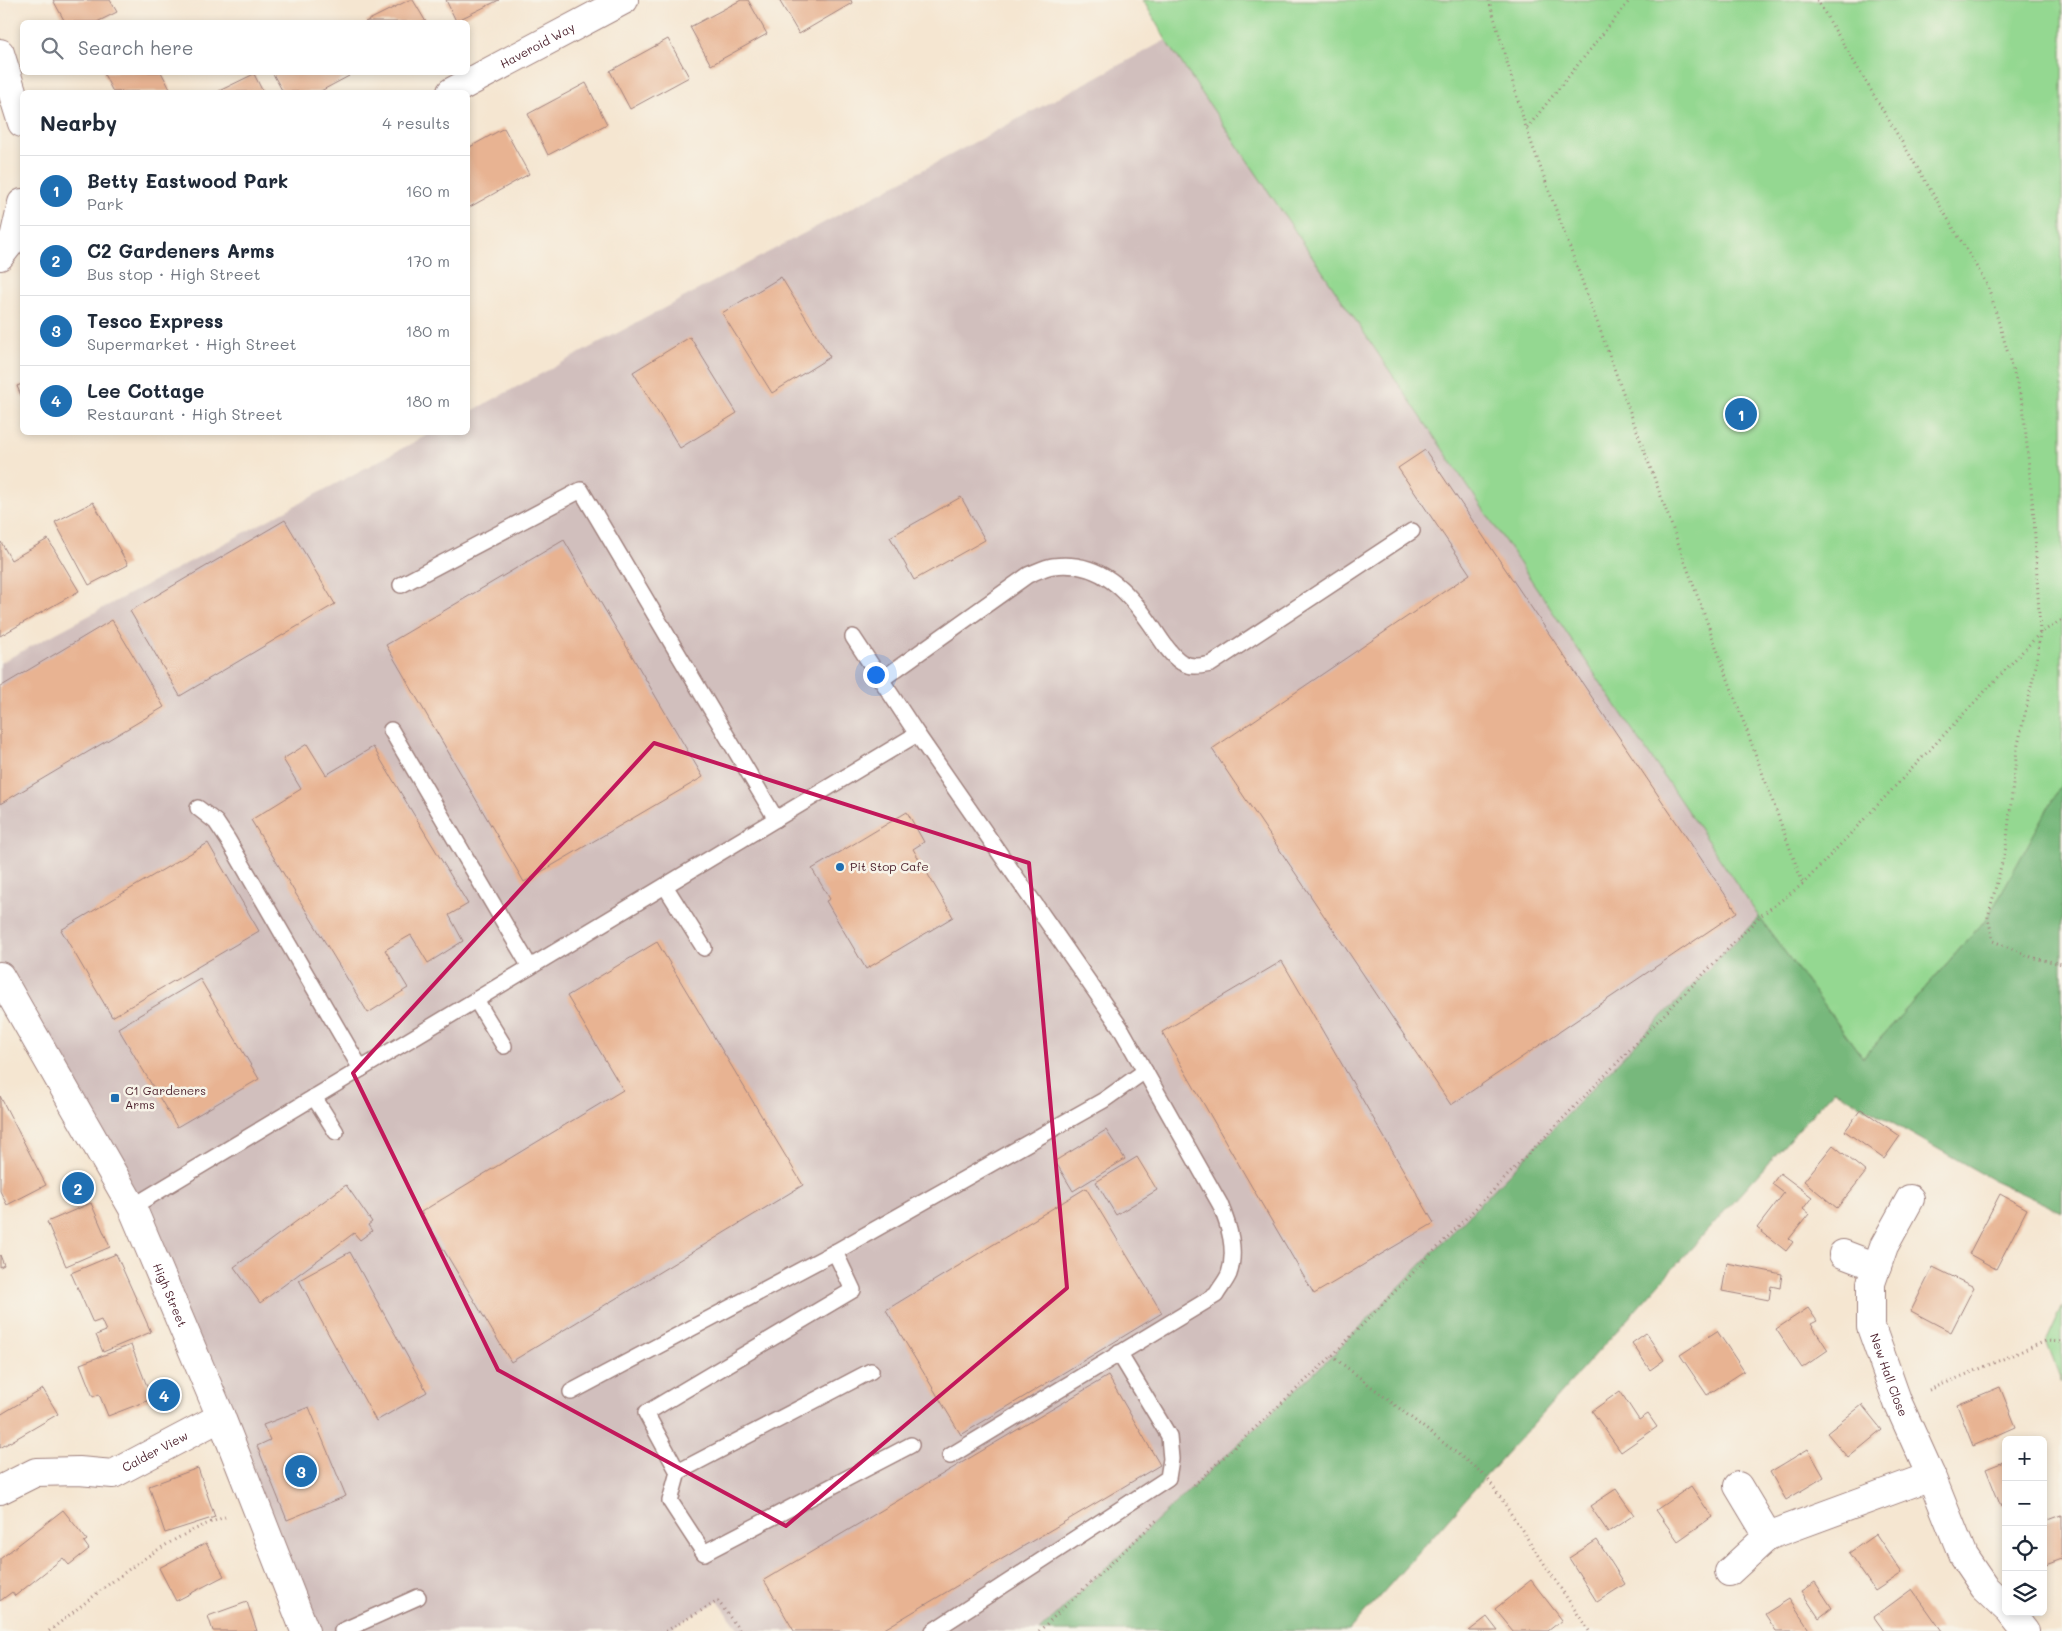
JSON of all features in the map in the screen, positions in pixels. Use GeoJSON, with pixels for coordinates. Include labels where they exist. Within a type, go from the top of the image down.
{"type":"FeatureCollection","features":[{"type":"Feature","properties":{"kind":"street","name":"Haveroid Way"},"geometry":{"type":"LineString","coordinates":[[455,90],[624,0]]}},
{"type":"Feature","properties":{"kind":"street"},"geometry":{"type":"LineString","coordinates":[[0,53],[20,117]]}},
{"type":"Feature","properties":{"kind":"street"},"geometry":{"type":"LineString","coordinates":[[0,256],[14,238],[20,212]]}},
{"type":"Feature","properties":{"kind":"street","name":"High Street"},"geometry":{"type":"LineString","coordinates":[[0,976],[132,1207],[221,1417],[305,1631]]}},
{"type":"Feature","properties":{"kind":"street","name":"New Hall Close"},"geometry":{"type":"LineString","coordinates":[[1910,1199],[1884,1246],[1872,1283],[1871,1327],[1898,1402],[1931,1476],[1963,1556],[1984,1587],[2002,1604]]}},
{"type":"Feature","properties":{"kind":"street"},"geometry":{"type":"LineString","coordinates":[[1844,1254],[1877,1268]]}},
{"type":"Feature","properties":{"kind":"street","name":"Calder View"},"geometry":{"type":"LineString","coordinates":[[0,1490],[36,1472],[79,1470],[113,1474],[221,1417]]}},
{"type":"Feature","properties":{"kind":"street"},"geometry":{"type":"LineString","coordinates":[[1729,1572],[1768,1536],[1931,1476]]}},
{"type":"Feature","properties":{"kind":"street"},"geometry":{"type":"LineString","coordinates":[[1738,1486],[1768,1536]]}},
{"type":"Feature","properties":{"kind":"street"},"geometry":{"type":"LineString","coordinates":[[2013,1616],[2025,1631]]}},
{"type":"Feature","properties":{"kind":"lane"},"geometry":{"type":"LineString","coordinates":[[401,585],[581,490],[776,819]]}},
{"type":"Feature","properties":{"kind":"lane"},"geometry":{"type":"LineString","coordinates":[[881,680],[1028,575],[1052,566],[1084,566],[1112,580],[1134,600],[1165,645],[1181,662],[1194,667],[1211,664],[1412,531]]}},
{"type":"Feature","properties":{"kind":"lane"},"geometry":{"type":"LineString","coordinates":[[853,637],[917,734],[1107,1007],[1220,1204],[1228,1223],[1233,1247],[1229,1274],[1216,1294],[950,1456]]}},
{"type":"Feature","properties":{"kind":"lane"},"geometry":{"type":"LineString","coordinates":[[390,730],[530,967]]}},
{"type":"Feature","properties":{"kind":"lane"},"geometry":{"type":"LineString","coordinates":[[132,1207],[917,734]]}},
{"type":"Feature","properties":{"kind":"lane"},"geometry":{"type":"LineString","coordinates":[[198,808],[216,822],[228,840],[361,1069]]}},
{"type":"Feature","properties":{"kind":"lane"},"geometry":{"type":"LineString","coordinates":[[665,886],[704,948]]}},
{"type":"Feature","properties":{"kind":"lane"},"geometry":{"type":"LineString","coordinates":[[476,1000],[504,1046]]}},
{"type":"Feature","properties":{"kind":"lane"},"geometry":{"type":"LineString","coordinates":[[571,1392],[835,1252],[1104,1100],[1145,1071]]}},
{"type":"Feature","properties":{"kind":"lane"},"geometry":{"type":"LineString","coordinates":[[314,1097],[336,1132]]}},
{"type":"Feature","properties":{"kind":"lane"},"geometry":{"type":"LineString","coordinates":[[835,1252],[853,1290],[646,1413],[678,1472],[670,1500],[704,1553],[910,1445]]}},
{"type":"Feature","properties":{"kind":"lane"},"geometry":{"type":"LineString","coordinates":[[933,1631],[1168,1478],[1171,1459],[1169,1436],[1119,1353]]}},
{"type":"Feature","properties":{"kind":"lane"},"geometry":{"type":"LineString","coordinates":[[678,1472],[871,1371]]}},
{"type":"Feature","properties":{"kind":"lane"},"geometry":{"type":"LineString","coordinates":[[342,1631],[418,1597]]}},
{"type":"Feature","properties":{"kind":"path"},"geometry":{"type":"LineString","coordinates":[[1489,0],[1526,128],[1803,884]]}},
{"type":"Feature","properties":{"kind":"path"},"geometry":{"type":"LineString","coordinates":[[1526,128],[1630,0]]}},
{"type":"Feature","properties":{"kind":"path"},"geometry":{"type":"LineString","coordinates":[[1817,0],[1988,286],[2023,404],[2034,519],[2040,633],[2036,665],[2017,749],[2006,847],[1988,917],[1993,941],[2034,958],[2062,964]]}},
{"type":"Feature","properties":{"kind":"path"},"geometry":{"type":"LineString","coordinates":[[1189,1490],[1332,1356],[1759,917],[1803,884],[2040,633],[2062,620]]}},
{"type":"Feature","properties":{"kind":"path"},"geometry":{"type":"LineString","coordinates":[[1898,1402],[2046,1341],[2062,1342]]}},
{"type":"Feature","properties":{"kind":"path"},"geometry":{"type":"LineString","coordinates":[[1332,1356],[1486,1476],[1590,1631]]}},
{"type":"Feature","properties":{"kind":"path"},"geometry":{"type":"LineString","coordinates":[[49,1631],[151,1553],[198,1526],[256,1506]]}},
{"type":"Feature","properties":{"kind":"path"},"geometry":{"type":"LineString","coordinates":[[1039,1631],[1160,1517]]}},
{"type":"Feature","properties":{"kind":"path"},"geometry":{"type":"LineString","coordinates":[[666,1631],[718,1601],[740,1631]]}},
{"type":"Feature","properties":{"kind":"highlighted area"},"geometry":{"type":"Polygon","coordinates":[[[654,743],[1029,863],[1067,1288],[786,1526],[498,1370],[353,1073],[654,743]]]}},
{"type":"Feature","properties":{"kind":"shaded area"},"geometry":{"type":"Polygon","coordinates":[[[1166,40],[1759,917],[1332,1356],[1039,1631],[740,1631],[718,1601],[666,1631],[305,1631],[132,1207],[0,976],[0,663],[427,435],[470,435],[470,412],[1166,40]]]}},
{"type":"Feature","properties":{"kind":"green space"},"geometry":{"type":"Polygon","coordinates":[[[1143,0],[2062,0],[2062,789],[1988,917],[1863,1058],[1759,917],[1166,40],[1143,0]]]}},
{"type":"Feature","properties":{"kind":"green space"},"geometry":{"type":"Polygon","coordinates":[[[2062,783],[2062,1212],[1993,1180],[1834,1090],[1349,1631],[1039,1631],[1332,1356],[1759,917],[1863,1058],[1988,917],[2062,783]]]}},
{"type":"Feature","properties":{"kind":"green space"},"geometry":{"type":"Polygon","coordinates":[[[2062,1306],[2062,1383],[2046,1341],[2062,1306]]]}},
{"type":"Feature","properties":{"kind":"building"},"geometry":{"type":"Polygon","coordinates":[[[53,0],[110,0],[117,12],[101,20],[64,20],[53,0]]]}},
{"type":"Feature","properties":{"kind":"building"},"geometry":{"type":"Polygon","coordinates":[[[409,0],[413,0],[425,20],[369,20],[409,0]]]}},
{"type":"Feature","properties":{"kind":"building"},"geometry":{"type":"Polygon","coordinates":[[[446,0],[499,0],[458,20],[456,20],[446,0]]]}},
{"type":"Feature","properties":{"kind":"building"},"geometry":{"type":"Polygon","coordinates":[[[741,0],[748,0],[767,34],[711,65],[690,27],[741,0]]]}},
{"type":"Feature","properties":{"kind":"building"},"geometry":{"type":"Polygon","coordinates":[[[779,0],[851,0],[852,3],[799,34],[779,0]]]}},
{"type":"Feature","properties":{"kind":"building"},"geometry":{"type":"Polygon","coordinates":[[[668,39],[689,77],[630,109],[610,71],[668,39]]]}},
{"type":"Feature","properties":{"kind":"building"},"geometry":{"type":"Polygon","coordinates":[[[104,75],[163,75],[170,90],[112,90],[104,75]]]}},
{"type":"Feature","properties":{"kind":"building"},"geometry":{"type":"Polygon","coordinates":[[[254,75],[262,90],[221,90],[254,75]]]}},
{"type":"Feature","properties":{"kind":"building"},"geometry":{"type":"Polygon","coordinates":[[[274,75],[349,76],[323,90],[282,90],[274,75]]]}},
{"type":"Feature","properties":{"kind":"building"},"geometry":{"type":"Polygon","coordinates":[[[586,83],[607,124],[548,155],[528,114],[586,83]]]}},
{"type":"Feature","properties":{"kind":"building"},"geometry":{"type":"Polygon","coordinates":[[[504,128],[529,174],[470,207],[470,147],[504,128]]]}},
{"type":"Feature","properties":{"kind":"building"},"geometry":{"type":"Polygon","coordinates":[[[781,277],[830,357],[772,393],[722,313],[781,277]]]}},
{"type":"Feature","properties":{"kind":"building"},"geometry":{"type":"Polygon","coordinates":[[[690,337],[737,413],[680,448],[633,372],[690,337]]]}},
{"type":"Feature","properties":{"kind":"building"},"geometry":{"type":"Polygon","coordinates":[[[1425,450],[1737,912],[1451,1105],[1212,749],[1470,574],[1398,468],[1425,450]]]}},
{"type":"Feature","properties":{"kind":"building"},"geometry":{"type":"Polygon","coordinates":[[[961,497],[985,540],[914,580],[890,537],[961,497]]]}},
{"type":"Feature","properties":{"kind":"building"},"geometry":{"type":"Polygon","coordinates":[[[93,502],[128,565],[89,585],[55,522],[93,502]]]}},
{"type":"Feature","properties":{"kind":"building"},"geometry":{"type":"Polygon","coordinates":[[[285,520],[335,604],[180,696],[130,611],[285,520]]]}},
{"type":"Feature","properties":{"kind":"building"},"geometry":{"type":"Polygon","coordinates":[[[48,539],[79,591],[0,636],[0,543],[11,560],[48,539]]]}},
{"type":"Feature","properties":{"kind":"building"},"geometry":{"type":"Polygon","coordinates":[[[564,540],[703,777],[524,882],[386,645],[564,540]]]}},
{"type":"Feature","properties":{"kind":"building"},"geometry":{"type":"Polygon","coordinates":[[[112,620],[164,707],[0,804],[0,687],[112,620]]]}},
{"type":"Feature","properties":{"kind":"building"},"geometry":{"type":"Polygon","coordinates":[[[307,744],[326,775],[373,747],[468,904],[449,915],[463,941],[428,963],[411,935],[385,950],[408,988],[368,1013],[251,820],[301,789],[283,759],[307,744]]]}},
{"type":"Feature","properties":{"kind":"building"},"geometry":{"type":"Polygon","coordinates":[[[907,812],[924,842],[913,849],[953,917],[866,969],[826,901],[830,899],[812,869],[907,812]]]}},
{"type":"Feature","properties":{"kind":"building"},"geometry":{"type":"Polygon","coordinates":[[[208,843],[259,931],[112,1017],[61,930],[208,843]]]}},
{"type":"Feature","properties":{"kind":"building"},"geometry":{"type":"Polygon","coordinates":[[[657,942],[803,1185],[511,1362],[421,1212],[623,1090],[567,996],[657,942]]]}},
{"type":"Feature","properties":{"kind":"building"},"geometry":{"type":"Polygon","coordinates":[[[1282,961],[1434,1223],[1314,1294],[1162,1032],[1282,961]]]}},
{"type":"Feature","properties":{"kind":"building"},"geometry":{"type":"Polygon","coordinates":[[[200,979],[259,1079],[177,1127],[118,1028],[200,979]]]}},
{"type":"Feature","properties":{"kind":"building"},"geometry":{"type":"Polygon","coordinates":[[[0,1096],[46,1185],[7,1205],[0,1191],[0,1096]]]}},
{"type":"Feature","properties":{"kind":"building"},"geometry":{"type":"Polygon","coordinates":[[[1861,1109],[1900,1136],[1884,1159],[1845,1131],[1861,1109]]]}},
{"type":"Feature","properties":{"kind":"building"},"geometry":{"type":"Polygon","coordinates":[[[1106,1130],[1125,1159],[1073,1191],[1055,1161],[1106,1130]]]}},
{"type":"Feature","properties":{"kind":"building"},"geometry":{"type":"Polygon","coordinates":[[[1833,1145],[1866,1172],[1837,1208],[1804,1181],[1833,1145]]]}},
{"type":"Feature","properties":{"kind":"building"},"geometry":{"type":"Polygon","coordinates":[[[1137,1157],[1157,1190],[1116,1215],[1096,1182],[1137,1157]]]}},
{"type":"Feature","properties":{"kind":"building"},"geometry":{"type":"Polygon","coordinates":[[[1780,1173],[1812,1197],[1803,1209],[1809,1214],[1789,1239],[1793,1242],[1786,1251],[1757,1228],[1784,1193],[1772,1184],[1780,1173]]]}},
{"type":"Feature","properties":{"kind":"building"},"geometry":{"type":"Polygon","coordinates":[[[346,1185],[372,1222],[368,1225],[372,1231],[360,1240],[354,1233],[260,1303],[234,1267],[346,1185]]]}},
{"type":"Feature","properties":{"kind":"building"},"geometry":{"type":"Polygon","coordinates":[[[1086,1188],[1162,1313],[961,1435],[886,1310],[1086,1188]]]}},
{"type":"Feature","properties":{"kind":"building"},"geometry":{"type":"Polygon","coordinates":[[[2000,1194],[2027,1209],[1996,1269],[1969,1254],[2000,1194]]]}},
{"type":"Feature","properties":{"kind":"building"},"geometry":{"type":"Polygon","coordinates":[[[91,1203],[110,1247],[66,1266],[47,1222],[91,1203]]]}},
{"type":"Feature","properties":{"kind":"building"},"geometry":{"type":"Polygon","coordinates":[[[350,1252],[427,1392],[376,1421],[299,1280],[350,1252]]]}},
{"type":"Feature","properties":{"kind":"building"},"geometry":{"type":"Polygon","coordinates":[[[116,1254],[151,1332],[103,1352],[96,1335],[106,1331],[101,1320],[93,1323],[71,1273],[116,1254]]]}},
{"type":"Feature","properties":{"kind":"building"},"geometry":{"type":"Polygon","coordinates":[[[0,1255],[4,1265],[0,1267],[0,1255]]]}},
{"type":"Feature","properties":{"kind":"building"},"geometry":{"type":"Polygon","coordinates":[[[1727,1263],[1782,1274],[1780,1288],[1771,1286],[1769,1300],[1722,1291],[1727,1263]]]}},
{"type":"Feature","properties":{"kind":"building"},"geometry":{"type":"Polygon","coordinates":[[[1933,1267],[1974,1287],[1951,1332],[1911,1311],[1933,1267]]]}},
{"type":"Feature","properties":{"kind":"building"},"geometry":{"type":"Polygon","coordinates":[[[1808,1308],[1817,1321],[1811,1324],[1828,1350],[1802,1368],[1776,1329],[1808,1308]]]}},
{"type":"Feature","properties":{"kind":"building"},"geometry":{"type":"Polygon","coordinates":[[[1717,1331],[1744,1371],[1707,1395],[1680,1355],[1717,1331]]]}},
{"type":"Feature","properties":{"kind":"building"},"geometry":{"type":"Polygon","coordinates":[[[1646,1333],[1664,1360],[1650,1370],[1632,1343],[1646,1333]]]}},
{"type":"Feature","properties":{"kind":"building"},"geometry":{"type":"Polygon","coordinates":[[[131,1345],[152,1399],[108,1416],[99,1394],[93,1397],[80,1364],[131,1345]]]}},
{"type":"Feature","properties":{"kind":"building"},"geometry":{"type":"Polygon","coordinates":[[[1108,1376],[1160,1465],[881,1631],[794,1631],[764,1580],[1108,1376]]]}},
{"type":"Feature","properties":{"kind":"building"},"geometry":{"type":"Polygon","coordinates":[[[2000,1387],[2016,1427],[1973,1446],[1957,1405],[2000,1387]]]}},
{"type":"Feature","properties":{"kind":"building"},"geometry":{"type":"Polygon","coordinates":[[[43,1389],[58,1414],[0,1448],[0,1415],[43,1389]]]}},
{"type":"Feature","properties":{"kind":"building"},"geometry":{"type":"Polygon","coordinates":[[[1620,1391],[1639,1420],[1648,1414],[1657,1427],[1621,1452],[1592,1411],[1620,1391]]]}},
{"type":"Feature","properties":{"kind":"building"},"geometry":{"type":"Polygon","coordinates":[[[1862,1405],[1882,1430],[1848,1458],[1827,1433],[1862,1405]]]}},
{"type":"Feature","properties":{"kind":"building"},"geometry":{"type":"Polygon","coordinates":[[[309,1407],[346,1496],[287,1520],[257,1446],[270,1440],[263,1425],[309,1407]]]}},
{"type":"Feature","properties":{"kind":"building"},"geometry":{"type":"Polygon","coordinates":[[[1808,1449],[1824,1477],[1786,1500],[1770,1472],[1808,1449]]]}},
{"type":"Feature","properties":{"kind":"building"},"geometry":{"type":"Polygon","coordinates":[[[2002,1463],[2002,1507],[2001,1507],[1986,1469],[2002,1463]]]}},
{"type":"Feature","properties":{"kind":"building"},"geometry":{"type":"Polygon","coordinates":[[[198,1468],[215,1517],[165,1533],[149,1486],[198,1468]]]}},
{"type":"Feature","properties":{"kind":"building"},"geometry":{"type":"Polygon","coordinates":[[[1691,1486],[1712,1517],[1678,1541],[1656,1510],[1691,1486]]]}},
{"type":"Feature","properties":{"kind":"building"},"geometry":{"type":"Polygon","coordinates":[[[1616,1489],[1634,1515],[1608,1532],[1590,1506],[1616,1489]]]}},
{"type":"Feature","properties":{"kind":"building"},"geometry":{"type":"Polygon","coordinates":[[[63,1510],[87,1540],[84,1542],[89,1549],[69,1565],[63,1558],[15,1596],[12,1592],[0,1601],[0,1559],[63,1510]]]}},
{"type":"Feature","properties":{"kind":"building"},"geometry":{"type":"Polygon","coordinates":[[[2062,1515],[2062,1559],[2047,1565],[2047,1526],[2047,1521],[2062,1515]]]}},
{"type":"Feature","properties":{"kind":"building"},"geometry":{"type":"Polygon","coordinates":[[[1876,1534],[1902,1573],[1875,1591],[1849,1553],[1876,1534]]]}},
{"type":"Feature","properties":{"kind":"building"},"geometry":{"type":"Polygon","coordinates":[[[1597,1540],[1625,1584],[1597,1602],[1569,1558],[1597,1540]]]}},
{"type":"Feature","properties":{"kind":"building"},"geometry":{"type":"Polygon","coordinates":[[[206,1543],[224,1576],[176,1601],[159,1568],[206,1543]]]}},
{"type":"Feature","properties":{"kind":"building"},"geometry":{"type":"Polygon","coordinates":[[[1531,1580],[1562,1620],[1548,1631],[1513,1631],[1495,1609],[1531,1580]]]}},
{"type":"Feature","properties":{"kind":"building"},"geometry":{"type":"Polygon","coordinates":[[[1815,1582],[1832,1608],[1819,1618],[1801,1591],[1815,1582]]]}},
{"type":"Feature","properties":{"kind":"building"},"geometry":{"type":"Polygon","coordinates":[[[1912,1589],[1942,1631],[1884,1631],[1874,1617],[1912,1589]]]}},
{"type":"Feature","properties":{"kind":"building"},"geometry":{"type":"Polygon","coordinates":[[[1789,1599],[1810,1631],[1776,1631],[1765,1614],[1789,1599]]]}},
{"type":"Feature","properties":{"kind":"building"},"geometry":{"type":"Polygon","coordinates":[[[247,1602],[257,1631],[213,1631],[208,1616],[247,1602]]]}},
{"type":"Feature","properties":{"kind":"building"},"geometry":{"type":"Polygon","coordinates":[[[1487,1617],[1498,1631],[1469,1631],[1487,1617]]]}},
{"type":"Feature","properties":{"kind":"place","name":"Betty Eastwood Park"},"geometry":{"type":"Point","coordinates":[1741,414]}},
{"type":"Feature","properties":{"kind":"place","name":"Pit Stop Cafe"},"geometry":{"type":"Point","coordinates":[840,867]}},
{"type":"Feature","properties":{"kind":"place","name":"C1 Gardeners Arms"},"geometry":{"type":"Point","coordinates":[115,1098]}},
{"type":"Feature","properties":{"kind":"place","name":"C2 Gardeners Arms"},"geometry":{"type":"Point","coordinates":[78,1188]}},
{"type":"Feature","properties":{"kind":"place","name":"Lee Cottage"},"geometry":{"type":"Point","coordinates":[164,1395]}},
{"type":"Feature","properties":{"kind":"place","name":"Tesco Express"},"geometry":{"type":"Point","coordinates":[301,1471]}}]}
